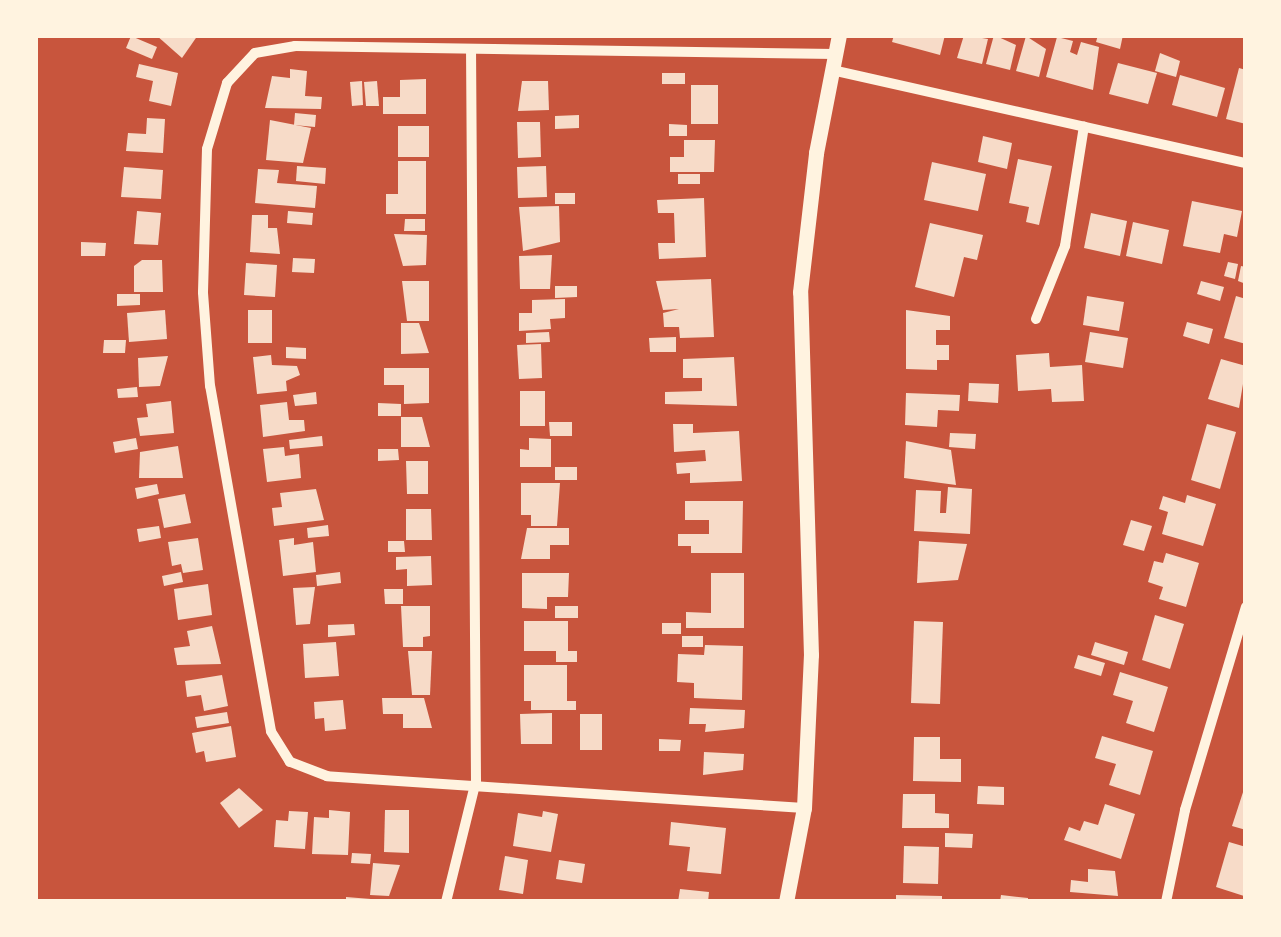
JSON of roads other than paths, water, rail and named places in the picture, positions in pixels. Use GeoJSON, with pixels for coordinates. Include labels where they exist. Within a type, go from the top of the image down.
{"type":"FeatureCollection","features":[{"type":"Feature","properties":{"kind":"street"},"geometry":{"type":"LineString","coordinates":[[786,902],[804,808],[811,636],[800,292],[840,35]]}},
{"type":"Feature","properties":{"kind":"street"},"geometry":{"type":"LineString","coordinates":[[804,808],[476,782],[327,776],[290,762],[272,731],[210,386],[202,292],[208,149],[228,83],[255,53],[295,46],[833,62],[1246,163]]}},
{"type":"Feature","properties":{"kind":"street"},"geometry":{"type":"LineString","coordinates":[[446,902],[476,782],[471,49]]}},
{"type":"Feature","properties":{"kind":"street"},"geometry":{"type":"LineString","coordinates":[[1036,319],[1065,246],[1084,126]]}},
{"type":"Feature","properties":{"kind":"street"},"geometry":{"type":"LineString","coordinates":[[1166,902],[1185,810],[1246,608]]}}]}
